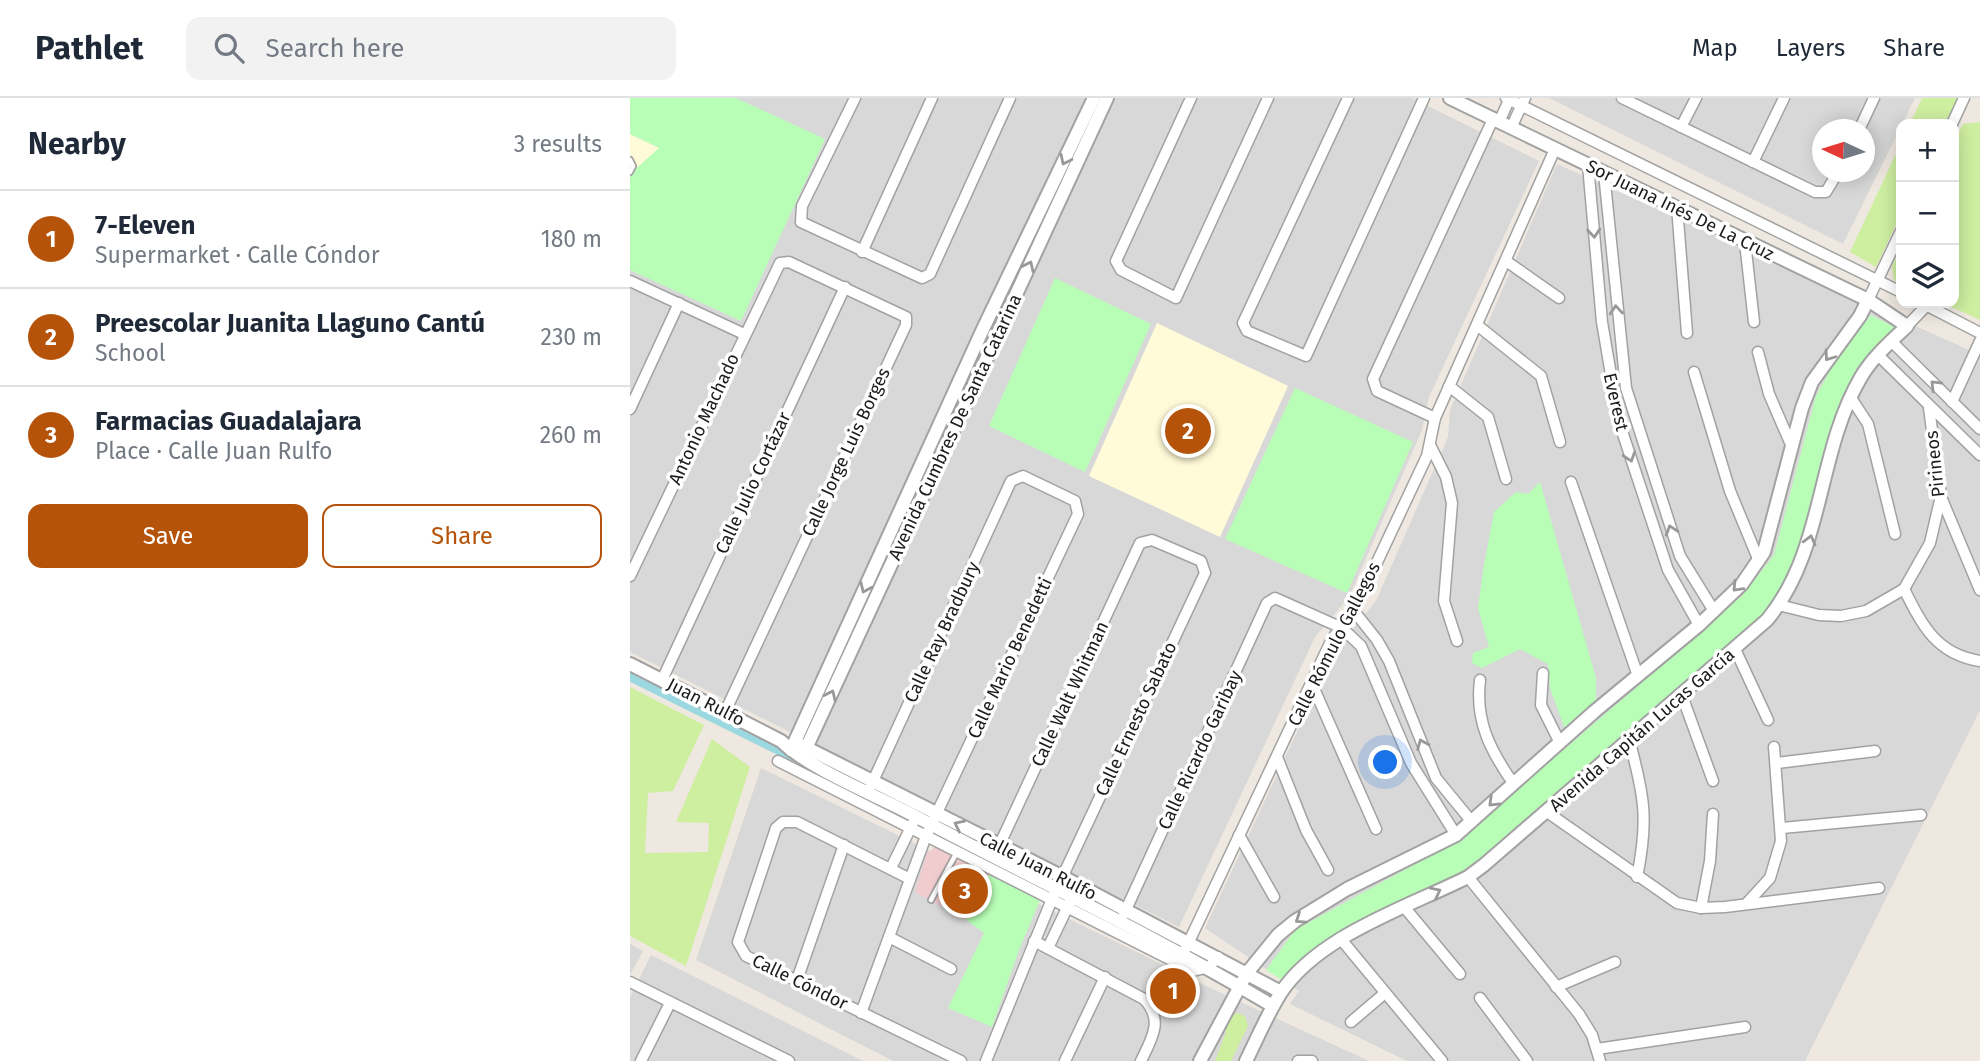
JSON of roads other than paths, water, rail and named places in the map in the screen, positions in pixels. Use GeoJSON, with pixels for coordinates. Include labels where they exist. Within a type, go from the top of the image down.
{"type":"FeatureCollection","features":[{"type":"Feature","properties":{"kind":"street"},"geometry":{"type":"LineString","coordinates":[[855,98],[802,206],[800,216],[806,225],[914,276],[926,277],[930,274],[1010,98]]}},
{"type":"Feature","properties":{"kind":"street"},"geometry":{"type":"LineString","coordinates":[[862,252],[932,98]]}},
{"type":"Feature","properties":{"kind":"street","name":"Avenida Cumbres De Santa Catarina"},"geometry":{"type":"LineString","coordinates":[[795,748],[986,324],[1094,98]]}},
{"type":"Feature","properties":{"kind":"street","name":"Avenida Cumbres De Santa Catarina"},"geometry":{"type":"LineString","coordinates":[[795,748],[999,331],[1107,98]]}},
{"type":"Feature","properties":{"kind":"street"},"geometry":{"type":"LineString","coordinates":[[1191,98],[1117,256],[1118,268],[1176,298],[1268,98]]}},
{"type":"Feature","properties":{"kind":"street"},"geometry":{"type":"LineString","coordinates":[[1348,98],[1243,323],[1247,331],[1306,356],[1424,98]]}},
{"type":"Feature","properties":{"kind":"street","name":"Sor Juana Inés De La Cruz"},"geometry":{"type":"LineString","coordinates":[[1450,98],[1868,300],[1908,326]]}},
{"type":"Feature","properties":{"kind":"street"},"geometry":{"type":"LineString","coordinates":[[1622,98],[1815,192],[1826,192],[1832,182]]}},
{"type":"Feature","properties":{"kind":"street"},"geometry":{"type":"LineString","coordinates":[[1681,127],[1696,98]]}},
{"type":"Feature","properties":{"kind":"street"},"geometry":{"type":"LineString","coordinates":[[1753,162],[1784,98]]}},
{"type":"Feature","properties":{"kind":"street"},"geometry":{"type":"LineString","coordinates":[[1864,119],[1874,98]]}},
{"type":"Feature","properties":{"kind":"street"},"geometry":{"type":"LineString","coordinates":[[1954,119],[1964,98]]}},
{"type":"Feature","properties":{"kind":"street"},"geometry":{"type":"LineString","coordinates":[[1435,418],[1373,386],[1501,123],[1508,99]]}},
{"type":"Feature","properties":{"kind":"street","name":"Sor Juana Inés De La Cruz"},"geometry":{"type":"LineString","coordinates":[[1508,99],[1523,102],[1896,290]]}},
{"type":"Feature","properties":{"kind":"street"},"geometry":{"type":"LineString","coordinates":[[1501,123],[1523,102]]}},
{"type":"Feature","properties":{"kind":"street","name":"Calle Rómulo Gallegos"},"geometry":{"type":"LineString","coordinates":[[1187,948],[1332,639],[1354,611],[1430,445],[1435,418],[1555,149]]}},
{"type":"Feature","properties":{"kind":"street","name":"Everest"},"geometry":{"type":"LineString","coordinates":[[1588,165],[1602,322],[1619,422],[1668,570],[1699,625]]}},
{"type":"Feature","properties":{"kind":"street","name":"Everest"},"geometry":{"type":"LineString","coordinates":[[1604,173],[1626,388],[1680,556],[1714,611]]}},
{"type":"Feature","properties":{"kind":"street"},"geometry":{"type":"LineString","coordinates":[[1677,207],[1687,333]]}},
{"type":"Feature","properties":{"kind":"street"},"geometry":{"type":"LineString","coordinates":[[1745,242],[1754,322]]}},
{"type":"Feature","properties":{"kind":"street"},"geometry":{"type":"LineString","coordinates":[[1200,1061],[1247,974],[1278,935],[1295,921],[1347,889],[1456,835],[1699,625],[1759,561],[1812,382],[1868,300],[1896,242]]}},
{"type":"Feature","properties":{"kind":"street"},"geometry":{"type":"LineString","coordinates":[[1506,261],[1559,298]]}},
{"type":"Feature","properties":{"kind":"street","name":"Calle Jorge Luis Borges"},"geometry":{"type":"LineString","coordinates":[[725,712],[906,325],[903,313],[789,262],[780,263]]}},
{"type":"Feature","properties":{"kind":"street","name":"Antonio Machado"},"geometry":{"type":"LineString","coordinates":[[630,576],[780,263]]}},
{"type":"Feature","properties":{"kind":"street"},"geometry":{"type":"LineString","coordinates":[[630,281],[744,334]]}},
{"type":"Feature","properties":{"kind":"street","name":"Calle Julio Cortázar"},"geometry":{"type":"LineString","coordinates":[[662,680],[845,287]]}},
{"type":"Feature","properties":{"kind":"street"},"geometry":{"type":"LineString","coordinates":[[630,409],[679,303]]}},
{"type":"Feature","properties":{"kind":"street","name":"Avenida Capitán Lucas García"},"geometry":{"type":"LineString","coordinates":[[1246,1061],[1281,992],[1310,960],[1340,938],[1468,877],[1735,649],[1779,605],[1799,571],[1807,550],[1839,430],[1861,377],[1922,308]]}},
{"type":"Feature","properties":{"kind":"street"},"geometry":{"type":"LineString","coordinates":[[1933,308],[1980,333]]}},
{"type":"Feature","properties":{"kind":"street"},"geometry":{"type":"LineString","coordinates":[[986,324],[999,331]]}},
{"type":"Feature","properties":{"kind":"street"},"geometry":{"type":"LineString","coordinates":[[1476,326],[1541,376],[1560,442]]}},
{"type":"Feature","properties":{"kind":"street"},"geometry":{"type":"LineString","coordinates":[[1891,341],[1980,429]]}},
{"type":"Feature","properties":{"kind":"street"},"geometry":{"type":"LineString","coordinates":[[1952,402],[1980,341]]}},
{"type":"Feature","properties":{"kind":"street"},"geometry":{"type":"LineString","coordinates":[[1758,352],[1769,394],[1792,447]]}},
{"type":"Feature","properties":{"kind":"street"},"geometry":{"type":"LineString","coordinates":[[1878,355],[1980,456]]}},
{"type":"Feature","properties":{"kind":"street"},"geometry":{"type":"LineString","coordinates":[[1694,372],[1730,491],[1759,561]]}},
{"type":"Feature","properties":{"kind":"street"},"geometry":{"type":"LineString","coordinates":[[1449,386],[1488,417],[1506,479]]}},
{"type":"Feature","properties":{"kind":"street"},"geometry":{"type":"LineString","coordinates":[[1851,398],[1868,424],[1895,534]]}},
{"type":"Feature","properties":{"kind":"street","name":"Pirineos"},"geometry":{"type":"LineString","coordinates":[[1904,589],[1930,542],[1941,496],[1929,408]]}},
{"type":"Feature","properties":{"kind":"street"},"geometry":{"type":"LineString","coordinates":[[1430,445],[1446,477],[1452,503],[1444,601],[1458,640]]}},
{"type":"Feature","properties":{"kind":"street","name":"Calle Ray Bradbury"},"geometry":{"type":"LineString","coordinates":[[870,787],[1011,481],[1023,476],[1075,501]]}},
{"type":"Feature","properties":{"kind":"street"},"geometry":{"type":"LineString","coordinates":[[1571,482],[1638,676]]}},
{"type":"Feature","properties":{"kind":"street"},"geometry":{"type":"LineString","coordinates":[[1941,496],[1977,586]]}},
{"type":"Feature","properties":{"kind":"street","name":"Calle Mario Benedetti"},"geometry":{"type":"LineString","coordinates":[[861,1013],[932,825],[1078,514],[1075,501]]}},
{"type":"Feature","properties":{"kind":"street","name":"Calle Ernesto Sabato"},"geometry":{"type":"LineString","coordinates":[[986,1061],[1057,888],[1205,573],[1201,561],[1152,540],[1140,544]]}},
{"type":"Feature","properties":{"kind":"street","name":"Calle Walt Whitman"},"geometry":{"type":"LineString","coordinates":[[996,851],[1140,544]]}},
{"type":"Feature","properties":{"kind":"street"},"geometry":{"type":"LineString","coordinates":[[1779,605],[1819,615],[1841,616],[1866,611],[1904,589],[1924,629],[1934,640],[1952,653],[1980,661]]}},
{"type":"Feature","properties":{"kind":"street","name":"Calle Ricardo Garibay"},"geometry":{"type":"LineString","coordinates":[[1124,916],[1267,604],[1281,598],[1342,628]]}},
{"type":"Feature","properties":{"kind":"street"},"geometry":{"type":"LineString","coordinates":[[1354,611],[1377,640],[1389,661],[1436,778],[1472,822]]}},
{"type":"Feature","properties":{"kind":"street"},"geometry":{"type":"LineString","coordinates":[[1342,628],[1369,658],[1411,763],[1456,835]]}},
{"type":"Feature","properties":{"kind":"street"},"geometry":{"type":"LineString","coordinates":[[1735,649],[1768,720]]}},
{"type":"Feature","properties":{"kind":"street","name":"Juan Rulfo"},"geometry":{"type":"LineString","coordinates":[[630,664],[795,748]]}},
{"type":"Feature","properties":{"kind":"street"},"geometry":{"type":"LineString","coordinates":[[1543,673],[1541,705],[1560,743]]}},
{"type":"Feature","properties":{"kind":"street"},"geometry":{"type":"LineString","coordinates":[[1480,680],[1481,722],[1487,742],[1513,783]]}},
{"type":"Feature","properties":{"kind":"street"},"geometry":{"type":"LineString","coordinates":[[1312,684],[1376,829]]}},
{"type":"Feature","properties":{"kind":"street"},"geometry":{"type":"LineString","coordinates":[[1681,693],[1713,781]]}},
{"type":"Feature","properties":{"kind":"street"},"geometry":{"type":"LineString","coordinates":[[1629,739],[1644,798],[1646,824],[1637,877]]}},
{"type":"Feature","properties":{"kind":"street"},"geometry":{"type":"LineString","coordinates":[[1748,902],[1770,878],[1782,828],[1774,747]]}},
{"type":"Feature","properties":{"kind":"street","name":"Calle Juan Rulfo"},"geometry":{"type":"LineString","coordinates":[[795,748],[870,787],[932,825],[957,852],[1073,896],[1194,971],[1213,962]]}},
{"type":"Feature","properties":{"kind":"street"},"geometry":{"type":"LineString","coordinates":[[1777,763],[1875,751]]}},
{"type":"Feature","properties":{"kind":"street"},"geometry":{"type":"LineString","coordinates":[[1277,757],[1306,830],[1328,870]]}},
{"type":"Feature","properties":{"kind":"street","name":"Calle Juan Rulfo"},"geometry":{"type":"LineString","coordinates":[[778,761],[996,851],[1073,896],[1124,916],[1213,962],[1247,974],[1281,992]]}},
{"type":"Feature","properties":{"kind":"street"},"geometry":{"type":"LineString","coordinates":[[1547,812],[1659,894],[1677,903],[1701,908],[1725,907],[1748,902],[1879,888]]}},
{"type":"Feature","properties":{"kind":"street"},"geometry":{"type":"LineString","coordinates":[[1701,908],[1710,861],[1713,814]]}},
{"type":"Feature","properties":{"kind":"street"},"geometry":{"type":"LineString","coordinates":[[1782,828],[1921,816]]}},
{"type":"Feature","properties":{"kind":"street"},"geometry":{"type":"LineString","coordinates":[[891,868],[916,817]]}},
{"type":"Feature","properties":{"kind":"street","name":"Calle Cóndor"},"geometry":{"type":"LineString","coordinates":[[910,879],[797,822],[779,824],[738,933],[740,951],[961,1061]]}},
{"type":"Feature","properties":{"kind":"street"},"geometry":{"type":"LineString","coordinates":[[1239,835],[1275,897]]}},
{"type":"Feature","properties":{"kind":"street"},"geometry":{"type":"LineString","coordinates":[[797,980],[844,845]]}},
{"type":"Feature","properties":{"kind":"street"},"geometry":{"type":"LineString","coordinates":[[1468,877],[1579,1014],[1597,1049],[1600,1061]]}},
{"type":"Feature","properties":{"kind":"street"},"geometry":{"type":"LineString","coordinates":[[1048,948],[1073,896]]}},
{"type":"Feature","properties":{"kind":"street"},"geometry":{"type":"LineString","coordinates":[[1405,908],[1460,974]]}},
{"type":"Feature","properties":{"kind":"street"},"geometry":{"type":"LineString","coordinates":[[889,937],[951,969]]}},
{"type":"Feature","properties":{"kind":"street"},"geometry":{"type":"LineString","coordinates":[[1340,938],[1442,1061]]}},
{"type":"Feature","properties":{"kind":"street"},"geometry":{"type":"LineString","coordinates":[[1034,941],[1105,977],[1144,999],[1152,1007],[1154,1033],[1141,1061]]}},
{"type":"Feature","properties":{"kind":"street","name":"Calle Juan Rulfo"},"geometry":{"type":"LineString","coordinates":[[1213,962],[1240,986],[1273,1006]]}},
{"type":"Feature","properties":{"kind":"street"},"geometry":{"type":"LineString","coordinates":[[1556,987],[1615,962]]}},
{"type":"Feature","properties":{"kind":"street"},"geometry":{"type":"LineString","coordinates":[[1065,1061],[1105,977]]}},
{"type":"Feature","properties":{"kind":"street"},"geometry":{"type":"LineString","coordinates":[[630,982],[789,1061]]}},
{"type":"Feature","properties":{"kind":"street"},"geometry":{"type":"LineString","coordinates":[[1351,1022],[1385,993]]}},
{"type":"Feature","properties":{"kind":"street"},"geometry":{"type":"LineString","coordinates":[[1480,998],[1527,1061]]}},
{"type":"Feature","properties":{"kind":"street"},"geometry":{"type":"LineString","coordinates":[[641,1061],[670,1003]]}},
{"type":"Feature","properties":{"kind":"street"},"geometry":{"type":"LineString","coordinates":[[1597,1049],[1745,1027]]}},
{"type":"Feature","properties":{"kind":"street"},"geometry":{"type":"LineString","coordinates":[[1298,1061],[1312,1061]]}},
{"type":"Feature","properties":{"kind":"lane"},"geometry":{"type":"LineString","coordinates":[[630,160],[633,166],[630,172]]}},
{"type":"Feature","properties":{"kind":"lane"},"geometry":{"type":"LineString","coordinates":[[931,900],[957,852]]}},
{"type":"Feature","properties":{"kind":"waterway"},"geometry":{"type":"LineString","coordinates":[[630,675],[783,751],[789,759]]}},
{"type":"Feature","properties":{"kind":"place","name":"Preescolar Juanita Llaguno Cantú"},"geometry":{"type":"Point","coordinates":[1188,431]}},
{"type":"Feature","properties":{"kind":"place","name":"Farmacias Guadalajara"},"geometry":{"type":"Point","coordinates":[965,891]}},
{"type":"Feature","properties":{"kind":"place","name":"7-Eleven"},"geometry":{"type":"Point","coordinates":[1173,991]}}]}
